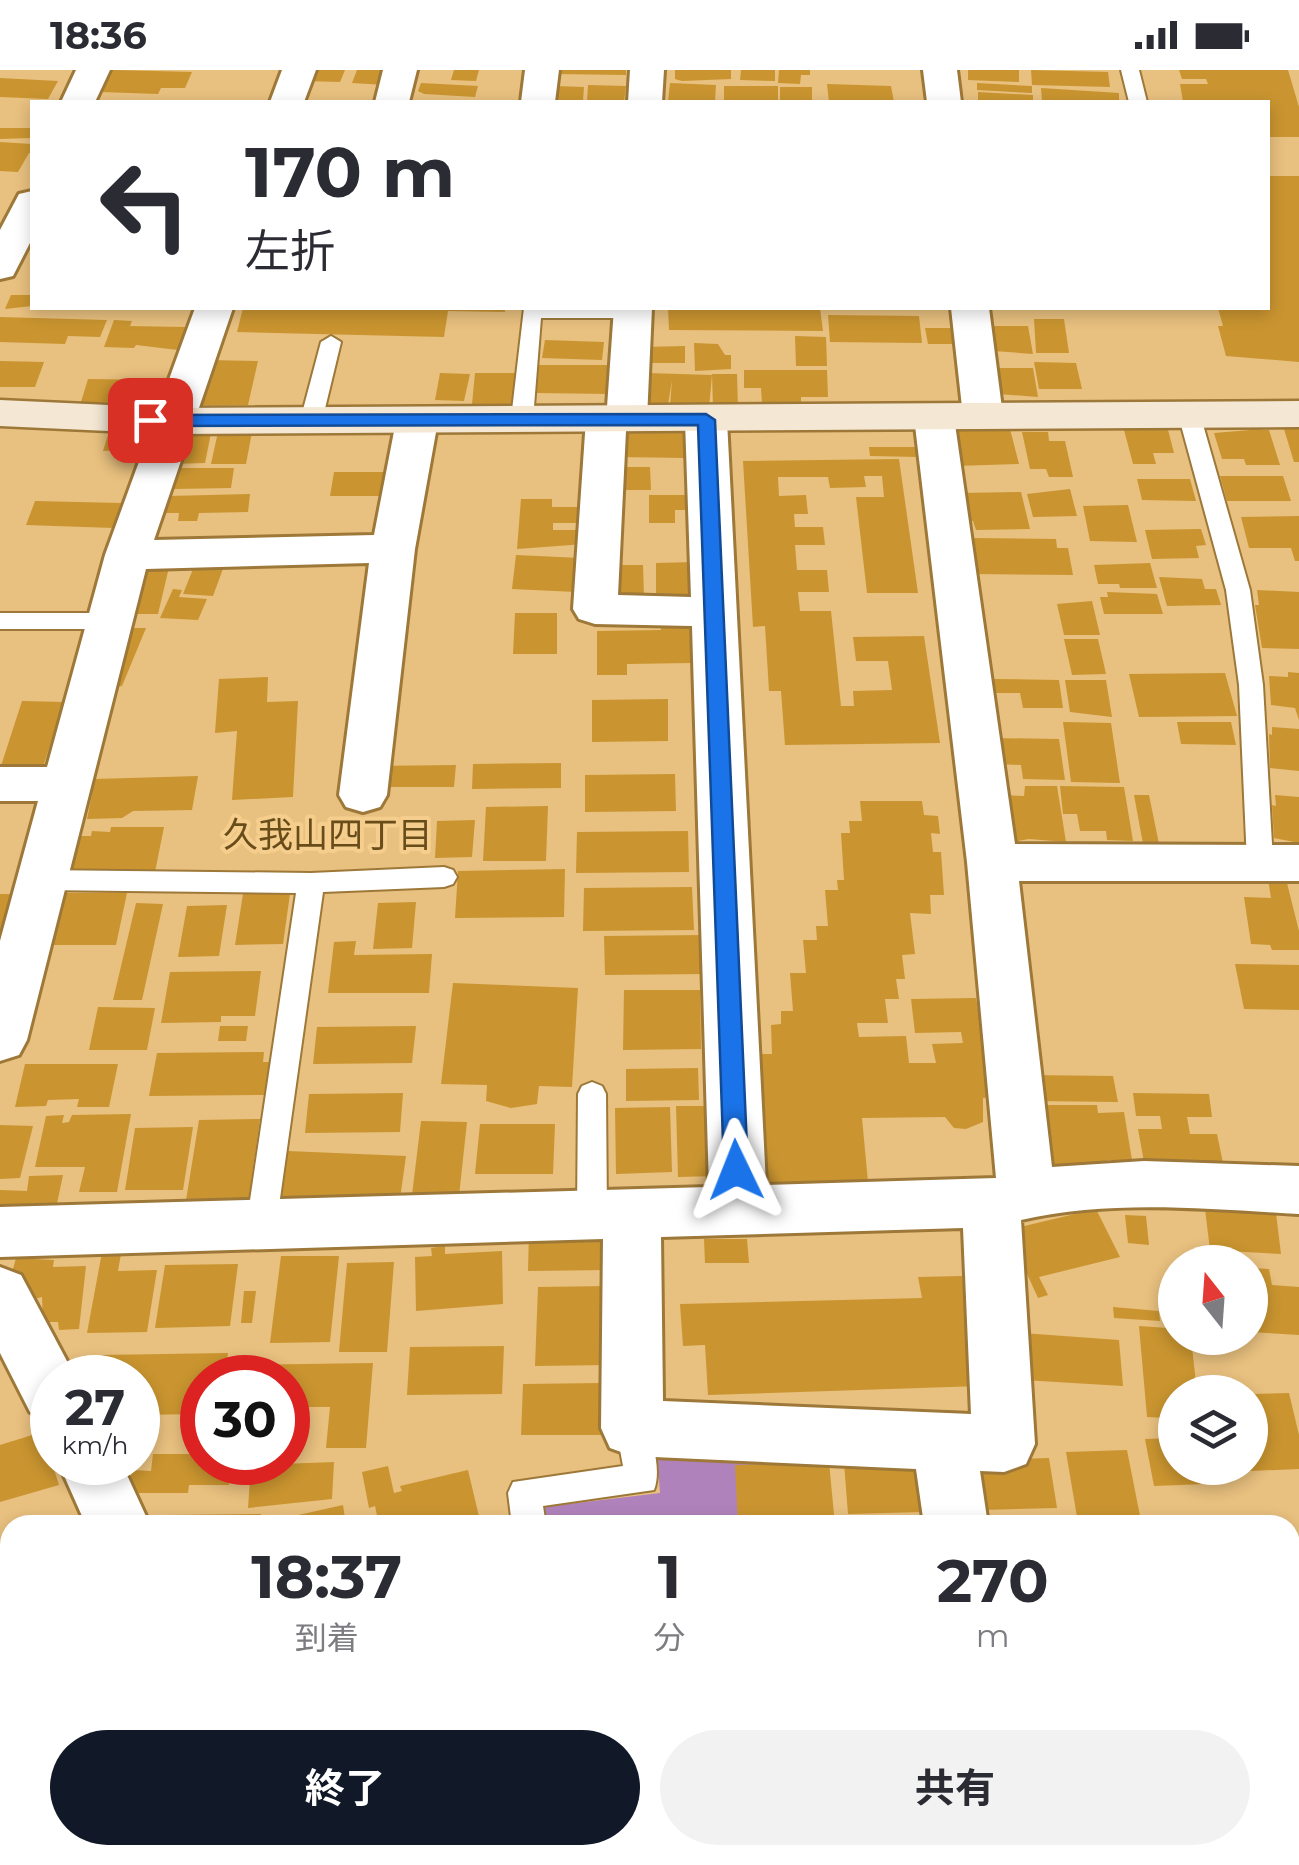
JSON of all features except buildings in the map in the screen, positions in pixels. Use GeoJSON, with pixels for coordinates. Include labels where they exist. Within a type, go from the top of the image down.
{"type":"FeatureCollection","features":[{"type":"Feature","properties":{"kind":"street"},"geometry":{"type":"LineString","coordinates":[[79,100],[93,70]]}},
{"type":"Feature","properties":{"kind":"street"},"geometry":{"type":"LineString","coordinates":[[288,100],[299,70]]}},
{"type":"Feature","properties":{"kind":"street"},"geometry":{"type":"LineString","coordinates":[[392,100],[400,70]]}},
{"type":"Feature","properties":{"kind":"street"},"geometry":{"type":"LineString","coordinates":[[538,100],[542,70]]}},
{"type":"Feature","properties":{"kind":"street"},"geometry":{"type":"LineString","coordinates":[[645,100],[647,70]]}},
{"type":"Feature","properties":{"kind":"street"},"geometry":{"type":"LineString","coordinates":[[940,70],[944,100]]}},
{"type":"Feature","properties":{"kind":"street"},"geometry":{"type":"LineString","coordinates":[[0,268],[18,217]]}},
{"type":"Feature","properties":{"kind":"street"},"geometry":{"type":"LineString","coordinates":[[0,1040],[127,555],[213,310]]}},
{"type":"Feature","properties":{"kind":"street"},"geometry":{"type":"LineString","coordinates":[[632,310],[595,608],[713,612]]}},
{"type":"Feature","properties":{"kind":"street"},"geometry":{"type":"LineString","coordinates":[[970,310],[984,416]]}},
{"type":"Feature","properties":{"kind":"street"},"geometry":{"type":"LineString","coordinates":[[0,413],[174,421],[1299,414]]}},
{"type":"Feature","properties":{"kind":"street"},"geometry":{"type":"LineString","coordinates":[[612,1215],[632,1428],[1004,1444],[1008,1198],[992,862],[934,417]]}},
{"type":"Feature","properties":{"kind":"street"},"geometry":{"type":"LineString","coordinates":[[706,420],[738,1210]]}},
{"type":"Feature","properties":{"kind":"street"},"geometry":{"type":"LineString","coordinates":[[362,796],[393,550],[417,421]]}},
{"type":"Feature","properties":{"kind":"street"},"geometry":{"type":"LineString","coordinates":[[127,555],[393,550]]}},
{"type":"Feature","properties":{"kind":"street"},"geometry":{"type":"LineString","coordinates":[[0,784],[64,784]]}},
{"type":"Feature","properties":{"kind":"street"},"geometry":{"type":"LineString","coordinates":[[992,862],[1279,863]]}},
{"type":"Feature","properties":{"kind":"street"},"geometry":{"type":"LineString","coordinates":[[0,1232],[738,1210],[1008,1198],[1175,1184],[1299,1190]]}},
{"type":"Feature","properties":{"kind":"street"},"geometry":{"type":"LineString","coordinates":[[0,1293],[32,1355]]}},
{"type":"Feature","properties":{"kind":"street"},"geometry":{"type":"LineString","coordinates":[[944,1443],[955,1515]]}},
{"type":"Feature","properties":{"kind":"street"},"geometry":{"type":"LineString","coordinates":[[100,1485],[113,1515]]}},
{"type":"Feature","properties":{"kind":"lane"},"geometry":{"type":"LineString","coordinates":[[1130,70],[1138,100]]}},
{"type":"Feature","properties":{"kind":"lane"},"geometry":{"type":"LineString","coordinates":[[522,419],[531,312],[632,310]]}},
{"type":"Feature","properties":{"kind":"lane"},"geometry":{"type":"LineString","coordinates":[[312,421],[331,342]]}},
{"type":"Feature","properties":{"kind":"lane"},"geometry":{"type":"LineString","coordinates":[[1189,414],[1238,590],[1279,863]]}},
{"type":"Feature","properties":{"kind":"lane"},"geometry":{"type":"LineString","coordinates":[[0,621],[110,621]]}},
{"type":"Feature","properties":{"kind":"lane"},"geometry":{"type":"LineString","coordinates":[[40,880],[311,882],[444,876]]}},
{"type":"Feature","properties":{"kind":"lane"},"geometry":{"type":"LineString","coordinates":[[260,1227],[311,882]]}},
{"type":"Feature","properties":{"kind":"lane"},"geometry":{"type":"LineString","coordinates":[[592,1094],[612,1215]]}},
{"type":"Feature","properties":{"kind":"lane"},"geometry":{"type":"LineString","coordinates":[[528,1515],[525,1493],[642,1479],[632,1428]]}},
{"type":"Feature","properties":{"kind":"shaded area"},"geometry":{"type":"Polygon","coordinates":[[[656,1438],[764,1445],[769,1515],[544,1515],[543,1507],[660,1493],[656,1438]]]}},
{"type":"Feature","properties":{"kind":"district","name":"久我山四丁目"},"geometry":{"type":"Point","coordinates":[328,835]}},
{"type":"Feature","properties":{"kind":"route"},"geometry":{"type":"LineString","coordinates":[[150,420],[706,420],[736,1170]]}}]}
